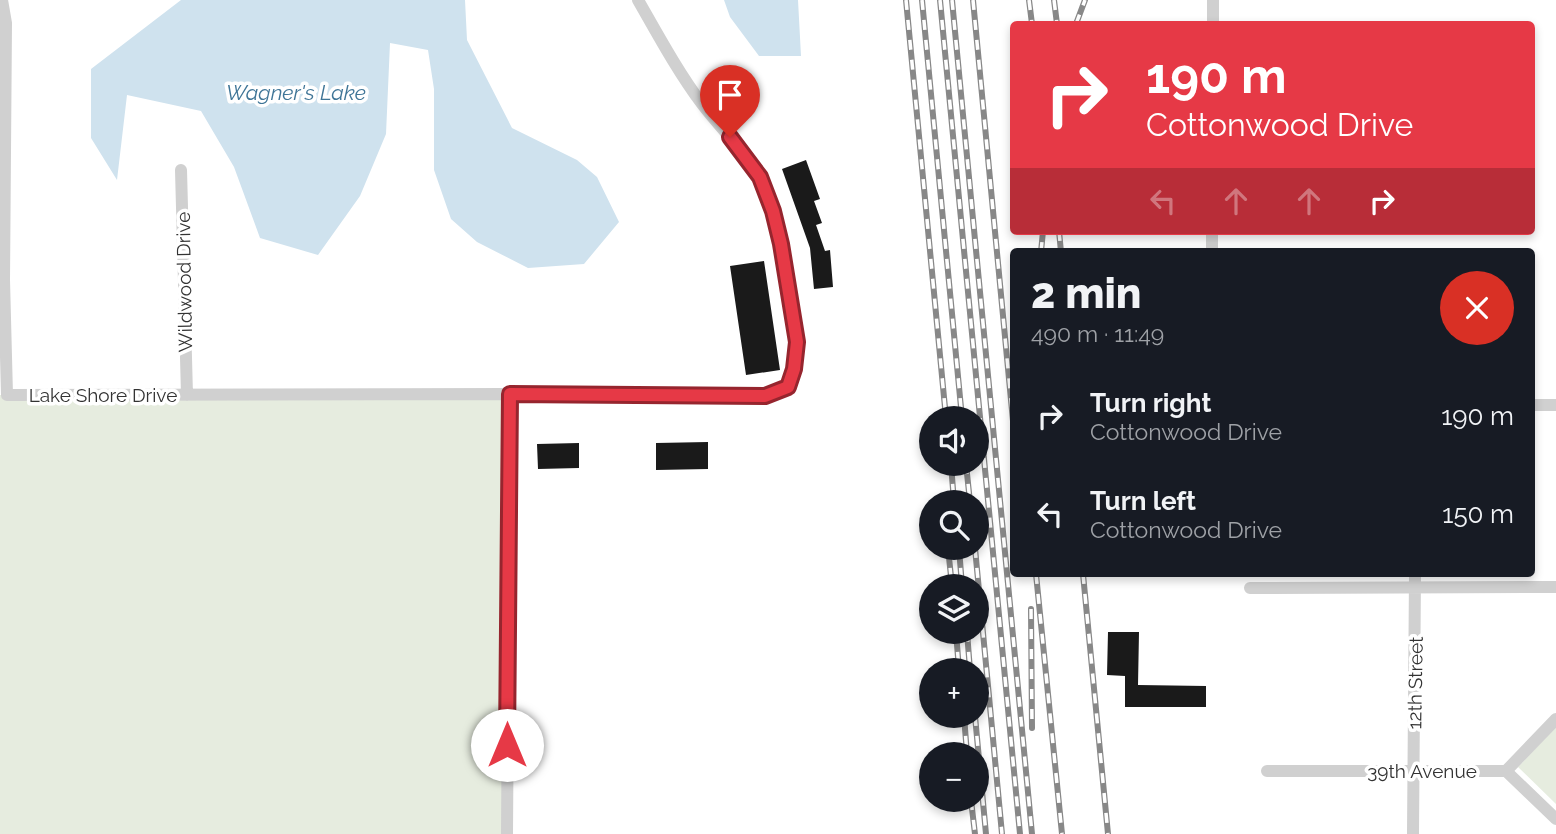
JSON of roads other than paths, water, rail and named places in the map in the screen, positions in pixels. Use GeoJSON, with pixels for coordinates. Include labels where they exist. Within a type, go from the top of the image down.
{"type":"FeatureCollection","features":[{"type":"Feature","properties":{"kind":"street","name":"Lake Shore Drive"},"geometry":{"type":"LineString","coordinates":[[2,0],[6,23],[4,395],[765,396],[788,387],[794,369],[797,342],[773,211],[760,177],[744,153],[701,104],[638,0]]}},
{"type":"Feature","properties":{"kind":"street"},"geometry":{"type":"LineString","coordinates":[[1213,0],[1213,21]]}},
{"type":"Feature","properties":{"kind":"street","name":"Wildwood Drive"},"geometry":{"type":"LineString","coordinates":[[181,170],[187,395]]}},
{"type":"Feature","properties":{"kind":"street"},"geometry":{"type":"LineString","coordinates":[[507,834],[510,394]]}},
{"type":"Feature","properties":{"kind":"street"},"geometry":{"type":"LineString","coordinates":[[1535,405],[1556,405]]}},
{"type":"Feature","properties":{"kind":"street"},"geometry":{"type":"LineString","coordinates":[[1250,588],[1415,580],[1556,587]]}},
{"type":"Feature","properties":{"kind":"street","name":"12th Street"},"geometry":{"type":"LineString","coordinates":[[1413,834],[1415,580]]}},
{"type":"Feature","properties":{"kind":"street"},"geometry":{"type":"LineString","coordinates":[[1506,771],[1556,719]]}},
{"type":"Feature","properties":{"kind":"street","name":"39th Avenue"},"geometry":{"type":"LineString","coordinates":[[1267,771],[1506,771],[1556,819]]}},
{"type":"Feature","properties":{"kind":"water","name":"Wagner's Lake"},"geometry":{"type":"Polygon","coordinates":[[[181,0],[465,0],[467,40],[512,128],[577,160],[597,177],[619,222],[584,264],[528,268],[477,242],[451,219],[434,170],[434,89],[428,50],[390,43],[386,134],[360,196],[318,255],[260,238],[234,167],[201,111],[127,95],[117,180],[91,138],[91,69],[181,0]]]}},
{"type":"Feature","properties":{"kind":"water"},"geometry":{"type":"Polygon","coordinates":[[[724,0],[798,0],[801,56],[759,56],[730,17],[724,0]]]}},
{"type":"Feature","properties":{"kind":"railway"},"geometry":{"type":"LineString","coordinates":[[906,0],[945,406]]}},
{"type":"Feature","properties":{"kind":"railway"},"geometry":{"type":"LineString","coordinates":[[922,0],[961,406]]}},
{"type":"Feature","properties":{"kind":"railway"},"geometry":{"type":"LineString","coordinates":[[940,0],[1020,834]]}},
{"type":"Feature","properties":{"kind":"railway"},"geometry":{"type":"LineString","coordinates":[[952,0],[1032,834]]}},
{"type":"Feature","properties":{"kind":"railway"},"geometry":{"type":"LineString","coordinates":[[973,0],[1010,389]]}},
{"type":"Feature","properties":{"kind":"railway"},"geometry":{"type":"LineString","coordinates":[[1029,0],[1032,21]]}},
{"type":"Feature","properties":{"kind":"railway"},"geometry":{"type":"LineString","coordinates":[[1054,0],[1057,21]]}},
{"type":"Feature","properties":{"kind":"railway"},"geometry":{"type":"LineString","coordinates":[[1077,21],[1085,0]]}},
{"type":"Feature","properties":{"kind":"railway"},"geometry":{"type":"LineString","coordinates":[[1041,248],[1043,235]]}},
{"type":"Feature","properties":{"kind":"railway"},"geometry":{"type":"LineString","coordinates":[[1059,235],[1061,248]]}},
{"type":"Feature","properties":{"kind":"railway"},"geometry":{"type":"LineString","coordinates":[[952,476],[953,490]]}},
{"type":"Feature","properties":{"kind":"railway"},"geometry":{"type":"LineString","coordinates":[[967,476],[969,490]]}},
{"type":"Feature","properties":{"kind":"railway"},"geometry":{"type":"LineString","coordinates":[[949,560],[951,574]]}},
{"type":"Feature","properties":{"kind":"railway"},"geometry":{"type":"LineString","coordinates":[[960,560],[961,574]]}},
{"type":"Feature","properties":{"kind":"railway"},"geometry":{"type":"LineString","coordinates":[[976,560],[1002,834]]}},
{"type":"Feature","properties":{"kind":"railway"},"geometry":{"type":"LineString","coordinates":[[1036,577],[1062,834]]}},
{"type":"Feature","properties":{"kind":"railway"},"geometry":{"type":"LineString","coordinates":[[1083,577],[1108,834]]}},
{"type":"Feature","properties":{"kind":"railway"},"geometry":{"type":"LineString","coordinates":[[1031,609],[1032,728]]}},
{"type":"Feature","properties":{"kind":"railway"},"geometry":{"type":"LineString","coordinates":[[957,644],[958,658]]}},
{"type":"Feature","properties":{"kind":"railway"},"geometry":{"type":"LineString","coordinates":[[968,644],[969,658]]}},
{"type":"Feature","properties":{"kind":"railway"},"geometry":{"type":"LineString","coordinates":[[965,728],[966,742]]}},
{"type":"Feature","properties":{"kind":"railway"},"geometry":{"type":"LineString","coordinates":[[976,728],[986,834]]}},
{"type":"Feature","properties":{"kind":"railway"},"geometry":{"type":"LineString","coordinates":[[972,812],[975,834]]}}]}
